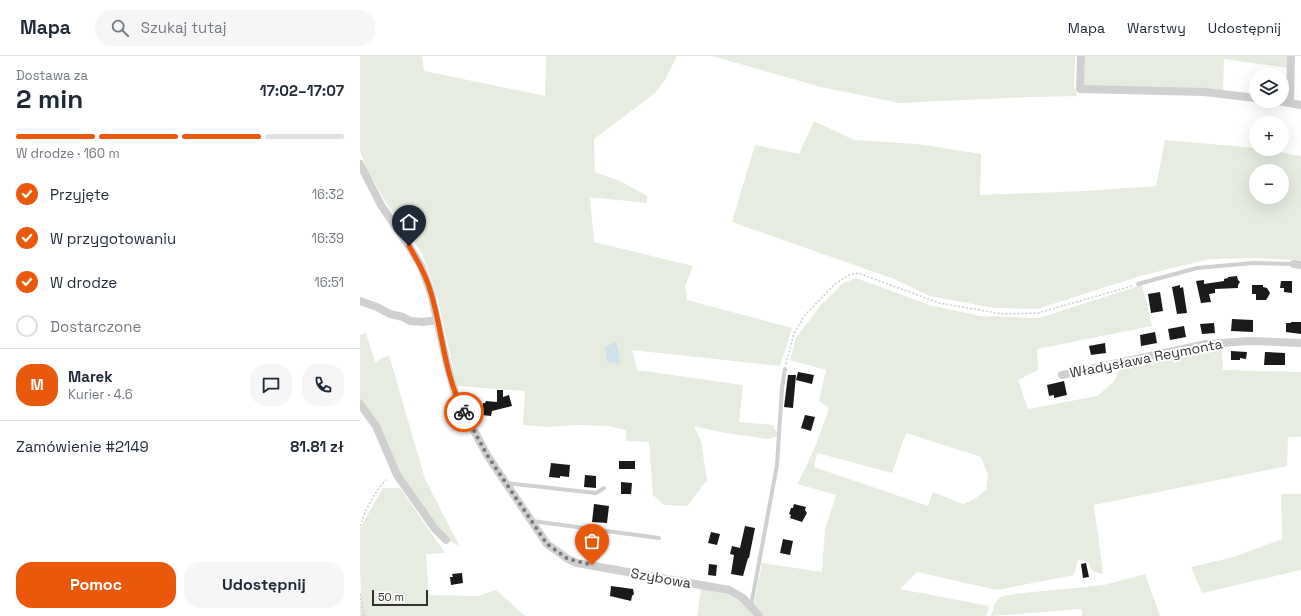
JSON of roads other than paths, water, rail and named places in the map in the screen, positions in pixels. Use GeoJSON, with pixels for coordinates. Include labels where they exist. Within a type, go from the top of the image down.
{"type":"FeatureCollection","features":[{"type":"Feature","properties":{"kind":"street"},"geometry":{"type":"LineString","coordinates":[[1081,56],[1080,89],[1204,92],[1249,97]]}},
{"type":"Feature","properties":{"kind":"street"},"geometry":{"type":"LineString","coordinates":[[1290,56],[1290,102],[1301,105]]}},
{"type":"Feature","properties":{"kind":"street","name":"Szybowa"},"geometry":{"type":"LineString","coordinates":[[360,164],[381,205],[421,266],[431,293],[456,398],[487,455],[547,544],[568,559],[577,563],[729,590],[743,598],[759,616]]}},
{"type":"Feature","properties":{"kind":"street"},"geometry":{"type":"LineString","coordinates":[[360,301],[390,314],[404,317],[410,321],[423,322],[437,320]]}},
{"type":"Feature","properties":{"kind":"street","name":"Władysława Reymonta"},"geometry":{"type":"LineString","coordinates":[[1062,374],[1206,344],[1250,341],[1301,343]]}},
{"type":"Feature","properties":{"kind":"street"},"geometry":{"type":"LineString","coordinates":[[360,404],[376,426],[397,474],[436,529],[446,540]]}},
{"type":"Feature","properties":{"kind":"lane"},"geometry":{"type":"LineString","coordinates":[[1138,284],[1197,268],[1253,263],[1297,265]]}},
{"type":"Feature","properties":{"kind":"lane"},"geometry":{"type":"LineString","coordinates":[[751,606],[777,465],[782,388],[785,369]]}},
{"type":"Feature","properties":{"kind":"lane"},"geometry":{"type":"LineString","coordinates":[[505,482],[596,493],[604,488]]}},
{"type":"Feature","properties":{"kind":"lane"},"geometry":{"type":"LineString","coordinates":[[531,521],[659,538]]}},
{"type":"Feature","properties":{"kind":"water"},"geometry":{"type":"Polygon","coordinates":[[[616,342],[620,364],[607,362],[605,347],[616,342]]]}}]}
